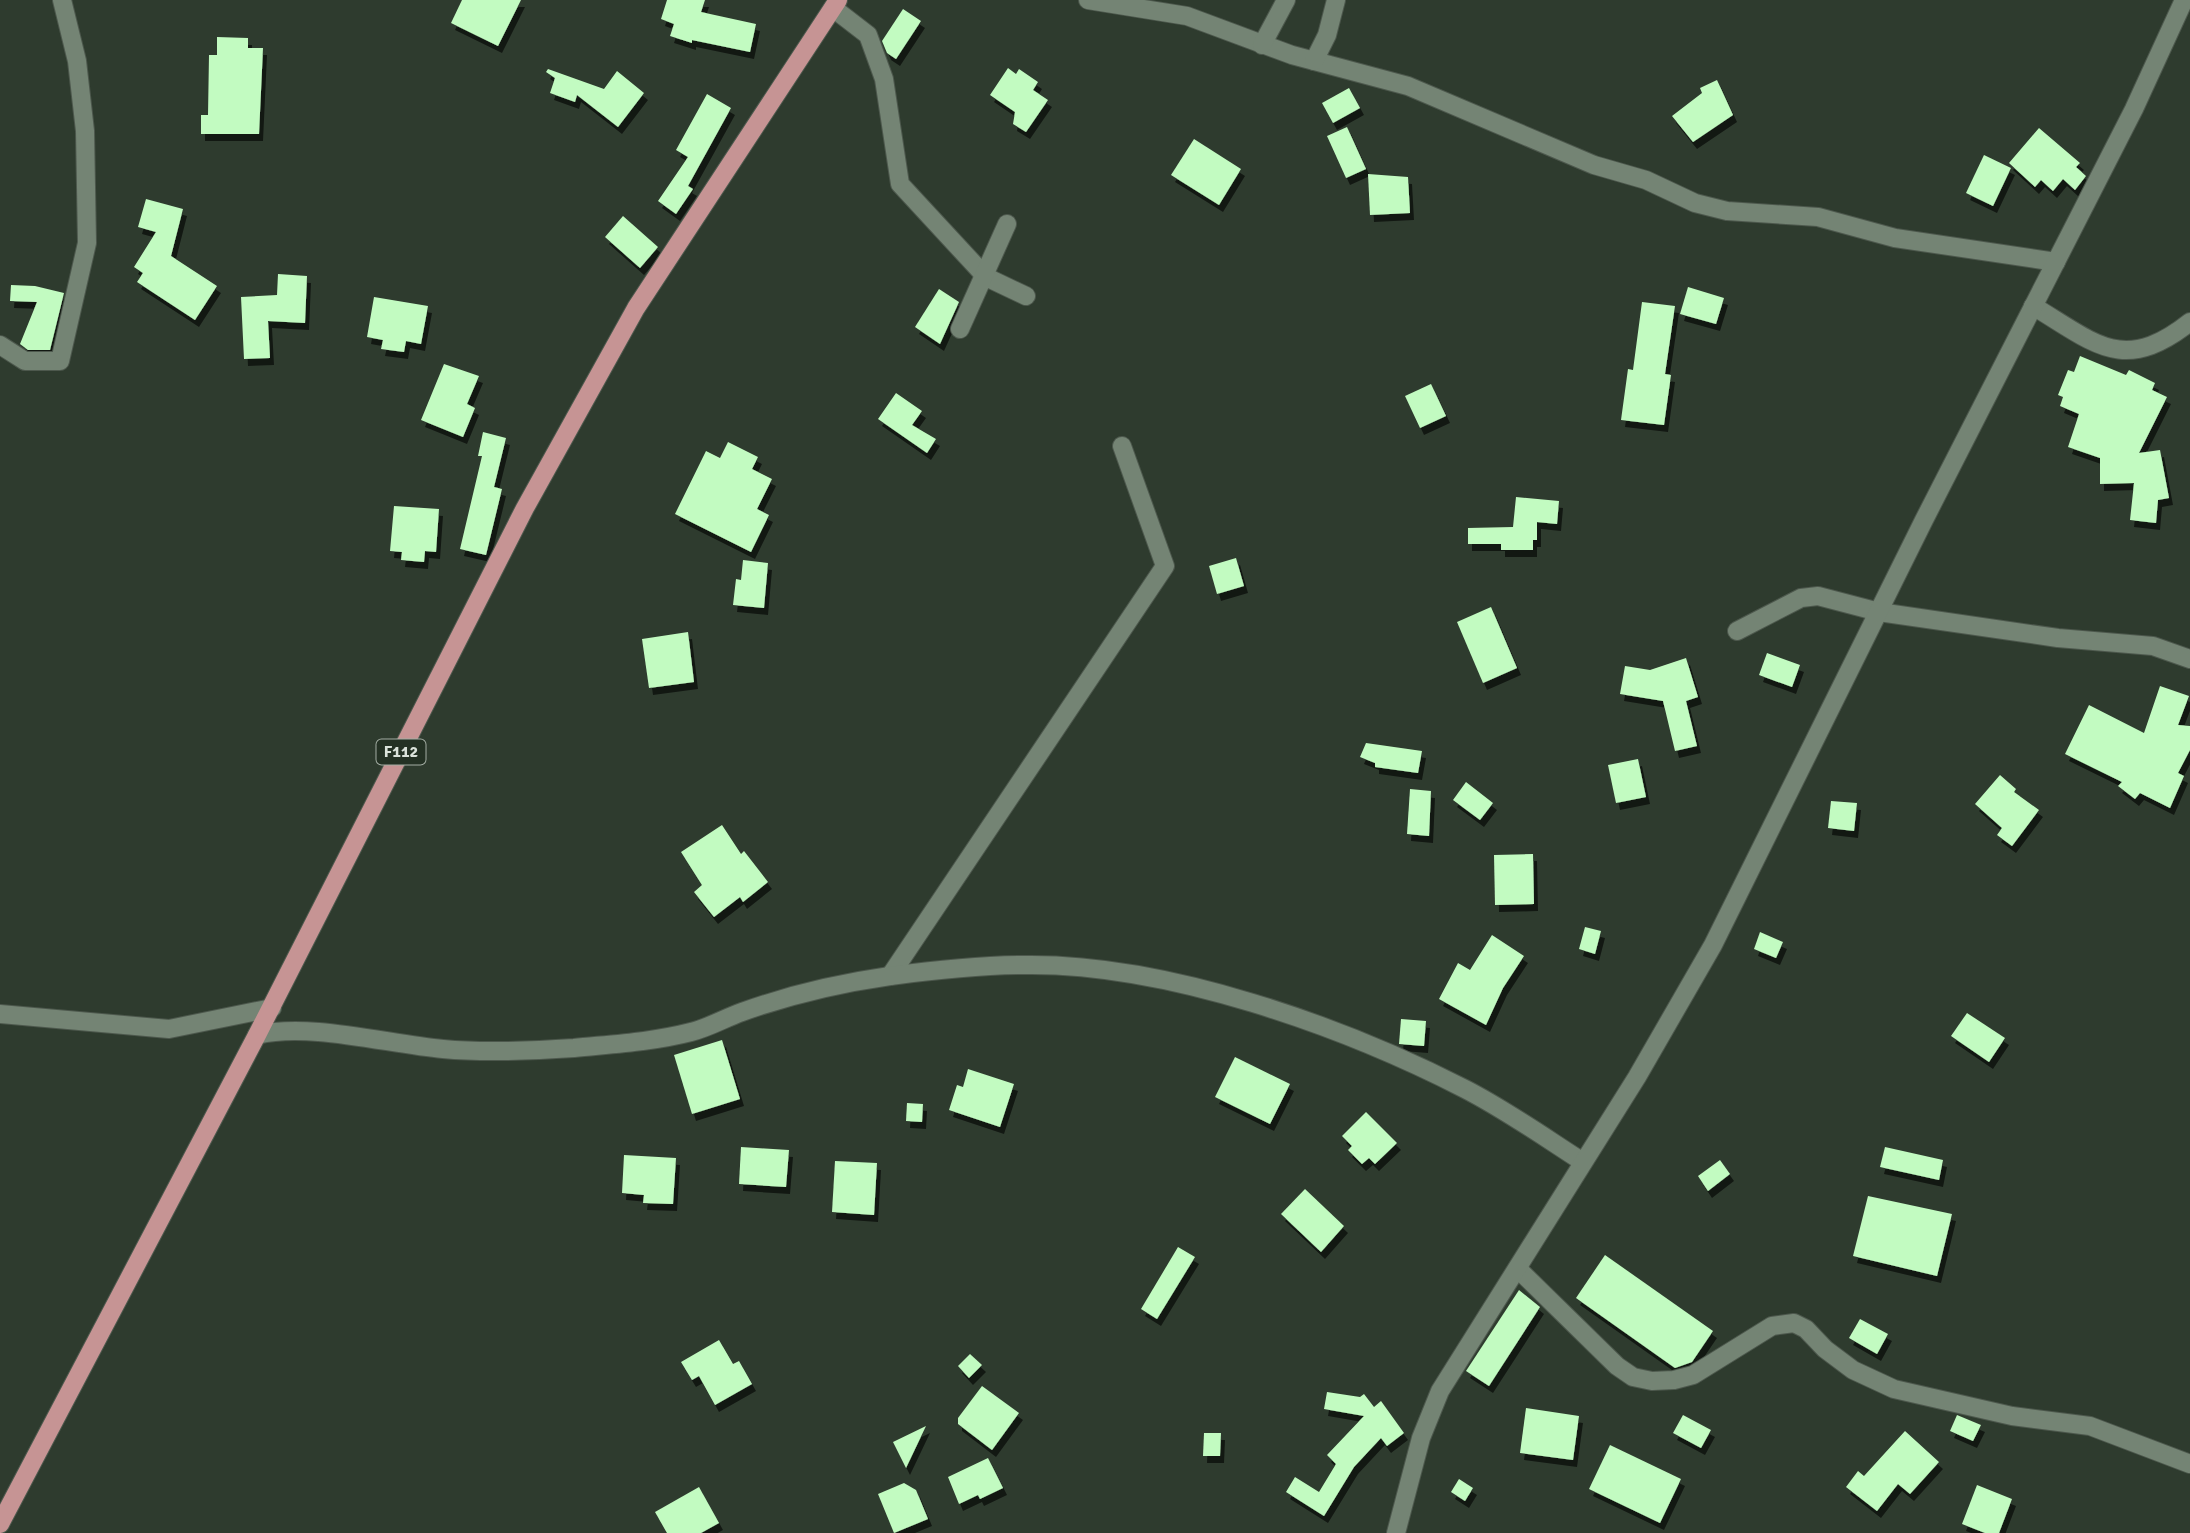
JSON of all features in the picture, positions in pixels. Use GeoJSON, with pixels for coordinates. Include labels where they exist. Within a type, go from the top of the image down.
{"type":"FeatureCollection","features":[{"type":"Feature","properties":{"kind":"main road","name":"F112"},"geometry":{"type":"LineString","coordinates":[[0,1524],[272,1008],[525,508],[636,308],[836,4]]}},
{"type":"Feature","properties":{"kind":"street"},"geometry":{"type":"LineString","coordinates":[[0,345],[25,361],[60,361],[88,243],[84,119],[77,61],[62,0]]}},
{"type":"Feature","properties":{"kind":"street"},"geometry":{"type":"LineString","coordinates":[[1088,0],[1187,16],[1314,61],[1408,86],[1594,165],[1646,180],[1695,203],[1727,212],[1818,217],[1895,238],[2056,262]]}},
{"type":"Feature","properties":{"kind":"street"},"geometry":{"type":"LineString","coordinates":[[1262,44],[1286,0]]}},
{"type":"Feature","properties":{"kind":"street"},"geometry":{"type":"LineString","coordinates":[[1314,61],[1327,35],[1336,0]]}},
{"type":"Feature","properties":{"kind":"street"},"geometry":{"type":"LineString","coordinates":[[1396,1533],[1421,1438],[1440,1391],[1637,1077],[1713,944],[2134,109],[2184,0]]}},
{"type":"Feature","properties":{"kind":"street"},"geometry":{"type":"LineString","coordinates":[[836,4],[868,35],[884,79],[900,184],[986,277],[1026,296]]}},
{"type":"Feature","properties":{"kind":"street"},"geometry":{"type":"LineString","coordinates":[[960,329],[986,277],[1007,225]]}},
{"type":"Feature","properties":{"kind":"street"},"geometry":{"type":"LineString","coordinates":[[2033,306],[2099,345],[2123,353],[2144,349],[2190,322]]}},
{"type":"Feature","properties":{"kind":"street"},"geometry":{"type":"LineString","coordinates":[[890,976],[1165,566],[1122,446]]}},
{"type":"Feature","properties":{"kind":"street"},"geometry":{"type":"LineString","coordinates":[[1737,631],[1801,598],[1818,596],[1879,612],[2058,638],[2153,646],[2190,659]]}},
{"type":"Feature","properties":{"kind":"street"},"geometry":{"type":"LineString","coordinates":[[257,1035],[292,1030],[443,1049],[492,1052],[648,1042],[694,1032],[744,1011],[815,991],[890,976],[1029,965],[1109,970],[1182,985],[1269,1010],[1414,1064],[1469,1091],[1583,1162]]}},
{"type":"Feature","properties":{"kind":"street"},"geometry":{"type":"LineString","coordinates":[[0,1014],[169,1028],[272,1008]]}},
{"type":"Feature","properties":{"kind":"street"},"geometry":{"type":"LineString","coordinates":[[1518,1269],[1617,1366],[1633,1377],[1652,1381],[1693,1375],[1772,1326],[1794,1323],[1806,1329],[1825,1349],[1853,1370],[1894,1389],[2012,1416],[2090,1426],[2190,1464]]}},
{"type":"Feature","properties":{"kind":"building"},"geometry":{"type":"Polygon","coordinates":[[[462,0],[521,0],[498,46],[451,23],[462,0]]]}},
{"type":"Feature","properties":{"kind":"building"},"geometry":{"type":"Polygon","coordinates":[[[667,0],[705,0],[701,12],[756,24],[750,52],[692,40],[692,43],[670,36],[674,24],[661,19],[667,0]]]}},
{"type":"Feature","properties":{"kind":"building"},"geometry":{"type":"Polygon","coordinates":[[[903,9],[921,21],[896,59],[887,53],[882,41],[903,9]]]}},
{"type":"Feature","properties":{"kind":"building"},"geometry":{"type":"Polygon","coordinates":[[[217,37],[248,38],[248,48],[263,48],[259,134],[201,134],[201,115],[208,115],[209,55],[217,55],[217,37]]]}},
{"type":"Feature","properties":{"kind":"building"},"geometry":{"type":"Polygon","coordinates":[[[1008,68],[1016,74],[1019,69],[1038,82],[1033,90],[1048,100],[1026,132],[1013,124],[1015,112],[990,95],[1008,68]]]}},
{"type":"Feature","properties":{"kind":"building"},"geometry":{"type":"Polygon","coordinates":[[[548,69],[604,89],[617,71],[644,93],[618,127],[577,95],[575,102],[550,93],[555,78],[546,72],[548,69]]]}},
{"type":"Feature","properties":{"kind":"building"},"geometry":{"type":"Polygon","coordinates":[[[1717,80],[1733,115],[1693,142],[1672,116],[1702,93],[1700,88],[1717,80]]]}},
{"type":"Feature","properties":{"kind":"building"},"geometry":{"type":"Polygon","coordinates":[[[1349,88],[1360,108],[1333,123],[1322,103],[1349,88]]]}},
{"type":"Feature","properties":{"kind":"building"},"geometry":{"type":"Polygon","coordinates":[[[707,94],[731,108],[688,186],[693,189],[676,214],[658,201],[688,157],[676,150],[707,94]]]}},
{"type":"Feature","properties":{"kind":"building"},"geometry":{"type":"Polygon","coordinates":[[[1347,127],[1366,169],[1346,178],[1327,136],[1347,127]]]}},
{"type":"Feature","properties":{"kind":"building"},"geometry":{"type":"Polygon","coordinates":[[[2039,128],[2080,163],[2076,167],[2086,176],[2075,190],[2063,179],[2053,191],[2041,180],[2035,187],[2009,163],[2039,128]]]}},
{"type":"Feature","properties":{"kind":"building"},"geometry":{"type":"Polygon","coordinates":[[[1194,139],[1241,169],[1219,205],[1171,175],[1194,139]]]}},
{"type":"Feature","properties":{"kind":"building"},"geometry":{"type":"Polygon","coordinates":[[[1984,155],[2011,168],[1993,206],[1966,193],[1984,155]]]}},
{"type":"Feature","properties":{"kind":"building"},"geometry":{"type":"Polygon","coordinates":[[[1368,174],[1408,177],[1410,213],[1370,215],[1368,174]]]}},
{"type":"Feature","properties":{"kind":"building"},"geometry":{"type":"Polygon","coordinates":[[[146,199],[183,209],[171,256],[217,286],[195,320],[137,282],[143,273],[134,267],[156,232],[138,227],[146,199]]]}},
{"type":"Feature","properties":{"kind":"building"},"geometry":{"type":"Polygon","coordinates":[[[623,216],[658,247],[640,268],[605,237],[623,216]]]}},
{"type":"Feature","properties":{"kind":"building"},"geometry":{"type":"Polygon","coordinates":[[[278,274],[307,276],[305,323],[268,321],[270,358],[244,359],[241,297],[277,295],[278,274]]]}},
{"type":"Feature","properties":{"kind":"building"},"geometry":{"type":"Polygon","coordinates":[[[11,285],[35,286],[64,293],[50,350],[28,350],[20,344],[37,302],[10,301],[11,285]]]}},
{"type":"Feature","properties":{"kind":"building"},"geometry":{"type":"Polygon","coordinates":[[[1688,287],[1724,298],[1716,324],[1680,314],[1688,287]]]}},
{"type":"Feature","properties":{"kind":"building"},"geometry":{"type":"Polygon","coordinates":[[[939,289],[959,302],[940,344],[915,327],[939,289]]]}},
{"type":"Feature","properties":{"kind":"building"},"geometry":{"type":"Polygon","coordinates":[[[374,297],[428,306],[421,344],[406,341],[404,352],[381,349],[383,340],[367,337],[374,297]]]}},
{"type":"Feature","properties":{"kind":"building"},"geometry":{"type":"Polygon","coordinates":[[[1642,302],[1675,306],[1665,374],[1671,375],[1664,425],[1621,420],[1628,369],[1633,370],[1642,302]]]}},
{"type":"Feature","properties":{"kind":"building"},"geometry":{"type":"Polygon","coordinates":[[[2080,356],[2126,375],[2129,370],[2155,383],[2152,390],[2167,397],[2139,453],[2160,450],[2169,498],[2158,500],[2156,523],[2130,520],[2134,483],[2100,484],[2100,458],[2068,447],[2079,414],[2060,406],[2063,397],[2058,395],[2068,370],[2074,372],[2080,356]]]}},
{"type":"Feature","properties":{"kind":"building"},"geometry":{"type":"Polygon","coordinates":[[[444,364],[479,376],[467,404],[475,408],[463,437],[421,420],[444,364]]]}},
{"type":"Feature","properties":{"kind":"building"},"geometry":{"type":"Polygon","coordinates":[[[1431,384],[1446,416],[1420,428],[1405,396],[1431,384]]]}},
{"type":"Feature","properties":{"kind":"building"},"geometry":{"type":"Polygon","coordinates":[[[896,393],[922,411],[912,425],[936,439],[927,453],[878,419],[896,393]]]}},
{"type":"Feature","properties":{"kind":"building"},"geometry":{"type":"Polygon","coordinates":[[[483,432],[506,438],[494,487],[502,489],[486,555],[460,549],[482,456],[478,456],[483,432]]]}},
{"type":"Feature","properties":{"kind":"building"},"geometry":{"type":"Polygon","coordinates":[[[728,442],[758,457],[752,469],[772,479],[757,509],[769,515],[751,552],[675,514],[706,451],[720,458],[728,442]]]}},
{"type":"Feature","properties":{"kind":"building"},"geometry":{"type":"Polygon","coordinates":[[[1516,497],[1559,501],[1557,524],[1537,522],[1537,540],[1533,540],[1533,550],[1501,550],[1501,544],[1468,544],[1468,528],[1513,527],[1516,497]]]}},
{"type":"Feature","properties":{"kind":"building"},"geometry":{"type":"Polygon","coordinates":[[[394,506],[439,509],[436,552],[425,551],[424,562],[401,560],[402,552],[390,551],[394,506]]]}},
{"type":"Feature","properties":{"kind":"building"},"geometry":{"type":"Polygon","coordinates":[[[1236,558],[1244,586],[1217,594],[1209,566],[1236,558]]]}},
{"type":"Feature","properties":{"kind":"building"},"geometry":{"type":"Polygon","coordinates":[[[743,560],[768,563],[764,608],[733,605],[736,579],[741,580],[743,560]]]}},
{"type":"Feature","properties":{"kind":"building"},"geometry":{"type":"Polygon","coordinates":[[[1491,607],[1517,668],[1483,683],[1457,622],[1491,607]]]}},
{"type":"Feature","properties":{"kind":"building"},"geometry":{"type":"Polygon","coordinates":[[[688,632],[694,682],[649,688],[642,639],[688,632]]]}},
{"type":"Feature","properties":{"kind":"building"},"geometry":{"type":"Polygon","coordinates":[[[1767,653],[1800,665],[1792,687],[1759,675],[1767,653]]]}},
{"type":"Feature","properties":{"kind":"building"},"geometry":{"type":"Polygon","coordinates":[[[1686,658],[1698,697],[1686,701],[1697,746],[1675,751],[1663,701],[1620,694],[1625,666],[1650,670],[1686,658]]]}},
{"type":"Feature","properties":{"kind":"building"},"geometry":{"type":"Polygon","coordinates":[[[2160,686],[2189,696],[2178,725],[2190,726],[2190,750],[2178,773],[2184,776],[2170,808],[2140,793],[2135,799],[2118,786],[2122,782],[2065,754],[2089,705],[2144,733],[2160,686]]]}},
{"type":"Feature","properties":{"kind":"building"},"geometry":{"type":"Polygon","coordinates":[[[1366,743],[1422,751],[1418,773],[1375,767],[1375,763],[1360,757],[1366,743]]]}},
{"type":"Feature","properties":{"kind":"building"},"geometry":{"type":"Polygon","coordinates":[[[1638,759],[1646,797],[1616,803],[1608,765],[1638,759]]]}},
{"type":"Feature","properties":{"kind":"building"},"geometry":{"type":"Polygon","coordinates":[[[2000,775],[2016,789],[2014,792],[2039,810],[2012,846],[1997,835],[2002,828],[1975,804],[2000,775]]]}},
{"type":"Feature","properties":{"kind":"building"},"geometry":{"type":"Polygon","coordinates":[[[1466,782],[1493,803],[1480,820],[1453,800],[1466,782]]]}},
{"type":"Feature","properties":{"kind":"building"},"geometry":{"type":"Polygon","coordinates":[[[1410,789],[1431,791],[1429,836],[1407,834],[1410,789]]]}},
{"type":"Feature","properties":{"kind":"building"},"geometry":{"type":"Polygon","coordinates":[[[1831,801],[1857,803],[1854,831],[1828,828],[1831,801]]]}},
{"type":"Feature","properties":{"kind":"building"},"geometry":{"type":"Polygon","coordinates":[[[722,825],[741,854],[744,851],[768,882],[743,902],[740,897],[714,917],[694,892],[702,885],[681,852],[722,825]]]}},
{"type":"Feature","properties":{"kind":"building"},"geometry":{"type":"Polygon","coordinates":[[[1533,854],[1534,904],[1495,905],[1494,855],[1533,854]]]}},
{"type":"Feature","properties":{"kind":"building"},"geometry":{"type":"Polygon","coordinates":[[[1585,927],[1601,931],[1595,954],[1579,949],[1585,927]]]}},
{"type":"Feature","properties":{"kind":"building"},"geometry":{"type":"Polygon","coordinates":[[[1760,932],[1783,942],[1776,958],[1754,949],[1760,932]]]}},
{"type":"Feature","properties":{"kind":"building"},"geometry":{"type":"Polygon","coordinates":[[[1492,935],[1524,956],[1503,988],[1486,1025],[1439,999],[1458,963],[1470,970],[1492,935]]]}},
{"type":"Feature","properties":{"kind":"building"},"geometry":{"type":"Polygon","coordinates":[[[1967,1013],[2005,1038],[1989,1062],[1951,1036],[1967,1013]]]}},
{"type":"Feature","properties":{"kind":"building"},"geometry":{"type":"Polygon","coordinates":[[[1401,1019],[1426,1021],[1424,1046],[1399,1044],[1401,1019]]]}},
{"type":"Feature","properties":{"kind":"building"},"geometry":{"type":"Polygon","coordinates":[[[722,1040],[740,1099],[692,1114],[674,1055],[722,1040]]]}},
{"type":"Feature","properties":{"kind":"building"},"geometry":{"type":"Polygon","coordinates":[[[1235,1057],[1290,1084],[1270,1124],[1215,1097],[1235,1057]]]}},
{"type":"Feature","properties":{"kind":"building"},"geometry":{"type":"Polygon","coordinates":[[[968,1069],[1014,1084],[1000,1127],[949,1110],[957,1085],[963,1087],[968,1069]]]}},
{"type":"Feature","properties":{"kind":"building"},"geometry":{"type":"Polygon","coordinates":[[[907,1103],[923,1104],[922,1122],[906,1121],[907,1103]]]}},
{"type":"Feature","properties":{"kind":"building"},"geometry":{"type":"Polygon","coordinates":[[[1366,1112],[1397,1143],[1375,1164],[1369,1158],[1362,1164],[1348,1150],[1352,1146],[1342,1136],[1366,1112]]]}},
{"type":"Feature","properties":{"kind":"building"},"geometry":{"type":"Polygon","coordinates":[[[741,1147],[789,1150],[786,1187],[739,1184],[741,1147]]]}},
{"type":"Feature","properties":{"kind":"building"},"geometry":{"type":"Polygon","coordinates":[[[1885,1147],[1943,1160],[1939,1180],[1880,1167],[1885,1147]]]}},
{"type":"Feature","properties":{"kind":"building"},"geometry":{"type":"Polygon","coordinates":[[[624,1155],[676,1158],[673,1204],[643,1203],[644,1195],[622,1193],[624,1155]]]}},
{"type":"Feature","properties":{"kind":"building"},"geometry":{"type":"Polygon","coordinates":[[[1720,1160],[1730,1174],[1708,1191],[1698,1176],[1720,1160]]]}},
{"type":"Feature","properties":{"kind":"building"},"geometry":{"type":"Polygon","coordinates":[[[835,1161],[877,1163],[874,1215],[832,1212],[835,1161]]]}},
{"type":"Feature","properties":{"kind":"building"},"geometry":{"type":"Polygon","coordinates":[[[1305,1189],[1344,1226],[1321,1252],[1281,1214],[1305,1189]]]}},
{"type":"Feature","properties":{"kind":"building"},"geometry":{"type":"Polygon","coordinates":[[[1868,1196],[1952,1214],[1937,1276],[1853,1256],[1868,1196]]]}},
{"type":"Feature","properties":{"kind":"building"},"geometry":{"type":"Polygon","coordinates":[[[1178,1247],[1195,1257],[1157,1319],[1141,1309],[1178,1247]]]}},
{"type":"Feature","properties":{"kind":"building"},"geometry":{"type":"Polygon","coordinates":[[[1605,1255],[1713,1331],[1692,1362],[1675,1368],[1576,1298],[1605,1255]]]}},
{"type":"Feature","properties":{"kind":"building"},"geometry":{"type":"Polygon","coordinates":[[[1519,1290],[1540,1307],[1489,1386],[1466,1371],[1519,1290]]]}},
{"type":"Feature","properties":{"kind":"building"},"geometry":{"type":"Polygon","coordinates":[[[1860,1319],[1888,1334],[1877,1354],[1849,1338],[1860,1319]]]}},
{"type":"Feature","properties":{"kind":"building"},"geometry":{"type":"Polygon","coordinates":[[[719,1340],[733,1364],[739,1361],[752,1384],[715,1405],[699,1376],[692,1380],[681,1362],[719,1340]]]}},
{"type":"Feature","properties":{"kind":"building"},"geometry":{"type":"Polygon","coordinates":[[[970,1354],[982,1365],[969,1378],[958,1366],[970,1354]]]}},
{"type":"Feature","properties":{"kind":"building"},"geometry":{"type":"Polygon","coordinates":[[[982,1386],[1019,1413],[992,1450],[958,1424],[958,1418],[982,1386]]]}},
{"type":"Feature","properties":{"kind":"building"},"geometry":{"type":"Polygon","coordinates":[[[1327,1392],[1360,1397],[1364,1394],[1374,1407],[1381,1401],[1404,1433],[1387,1446],[1381,1438],[1354,1467],[1324,1516],[1286,1492],[1295,1477],[1319,1492],[1336,1464],[1327,1455],[1364,1416],[1324,1409],[1327,1392]]]}},
{"type":"Feature","properties":{"kind":"building"},"geometry":{"type":"Polygon","coordinates":[[[1526,1408],[1579,1416],[1573,1460],[1520,1453],[1526,1408]]]}},
{"type":"Feature","properties":{"kind":"building"},"geometry":{"type":"Polygon","coordinates":[[[1683,1415],[1711,1430],[1701,1448],[1673,1433],[1683,1415]]]}},
{"type":"Feature","properties":{"kind":"building"},"geometry":{"type":"Polygon","coordinates":[[[1957,1415],[1981,1425],[1973,1441],[1950,1431],[1957,1415]]]}},
{"type":"Feature","properties":{"kind":"building"},"geometry":{"type":"Polygon","coordinates":[[[926,1426],[906,1468],[893,1442],[926,1426]]]}},
{"type":"Feature","properties":{"kind":"building"},"geometry":{"type":"Polygon","coordinates":[[[1905,1431],[1939,1462],[1910,1494],[1898,1484],[1877,1511],[1846,1487],[1858,1471],[1864,1476],[1905,1431]]]}},
{"type":"Feature","properties":{"kind":"building"},"geometry":{"type":"Polygon","coordinates":[[[1204,1433],[1221,1433],[1220,1456],[1203,1456],[1204,1433]]]}},
{"type":"Feature","properties":{"kind":"building"},"geometry":{"type":"Polygon","coordinates":[[[1610,1445],[1681,1479],[1660,1523],[1589,1489],[1610,1445]]]}},
{"type":"Feature","properties":{"kind":"building"},"geometry":{"type":"Polygon","coordinates":[[[988,1458],[1003,1488],[980,1499],[978,1495],[959,1504],[948,1477],[988,1458]]]}},
{"type":"Feature","properties":{"kind":"building"},"geometry":{"type":"Polygon","coordinates":[[[1459,1479],[1473,1488],[1465,1501],[1451,1492],[1459,1479]]]}},
{"type":"Feature","properties":{"kind":"building"},"geometry":{"type":"Polygon","coordinates":[[[904,1483],[916,1490],[928,1519],[894,1533],[878,1494],[904,1483]]]}},
{"type":"Feature","properties":{"kind":"building"},"geometry":{"type":"Polygon","coordinates":[[[1977,1485],[2012,1499],[1999,1533],[1985,1533],[1962,1524],[1977,1485]]]}},
{"type":"Feature","properties":{"kind":"building"},"geometry":{"type":"Polygon","coordinates":[[[699,1487],[719,1523],[701,1533],[667,1533],[655,1512],[699,1487]]]}}]}
